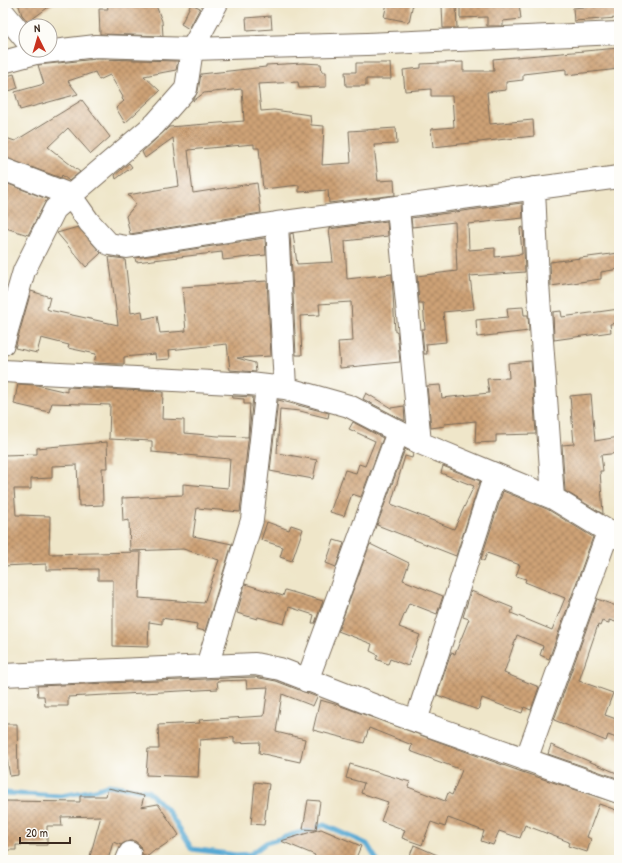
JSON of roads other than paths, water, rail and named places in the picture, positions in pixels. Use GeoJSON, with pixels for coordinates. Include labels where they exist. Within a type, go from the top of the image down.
{"type":"FeatureCollection","features":[{"type":"Feature","properties":{"kind":"street"},"geometry":{"type":"LineString","coordinates":[[3,344],[24,271],[55,209],[155,124],[186,89],[192,48],[217,3]]}},
{"type":"Feature","properties":{"kind":"street"},"geometry":{"type":"LineString","coordinates":[[3,12],[18,31]]}},
{"type":"Feature","properties":{"kind":"street"},"geometry":{"type":"LineString","coordinates":[[58,47],[96,46],[192,48],[367,44],[619,33]]}},
{"type":"Feature","properties":{"kind":"street"},"geometry":{"type":"LineString","coordinates":[[3,62],[18,55]]}},
{"type":"Feature","properties":{"kind":"street"},"geometry":{"type":"LineString","coordinates":[[3,169],[70,195],[89,222],[110,244],[127,247],[277,223],[398,208],[619,177]]}},
{"type":"Feature","properties":{"kind":"street"},"geometry":{"type":"LineString","coordinates":[[534,188],[538,283],[553,498]]}},
{"type":"Feature","properties":{"kind":"street"},"geometry":{"type":"LineString","coordinates":[[398,208],[420,443]]}},
{"type":"Feature","properties":{"kind":"street"},"geometry":{"type":"LineString","coordinates":[[207,666],[252,520],[276,387],[277,223]]}},
{"type":"Feature","properties":{"kind":"street"},"geometry":{"type":"LineString","coordinates":[[3,371],[276,387],[349,406],[420,443],[553,498],[614,535],[526,760]]}},
{"type":"Feature","properties":{"kind":"street"},"geometry":{"type":"LineString","coordinates":[[307,681],[398,432]]}},
{"type":"Feature","properties":{"kind":"street"},"geometry":{"type":"LineString","coordinates":[[416,721],[495,474]]}},
{"type":"Feature","properties":{"kind":"street"},"geometry":{"type":"LineString","coordinates":[[3,675],[255,664],[280,669],[307,681],[416,721],[619,792]]}},
{"type":"Feature","properties":{"kind":"waterway"},"geometry":{"type":"LineString","coordinates":[[3,793],[61,796],[95,790],[109,785],[148,791],[168,811],[192,849],[236,855],[251,854],[266,843],[324,825],[367,844],[377,860]]}}]}
